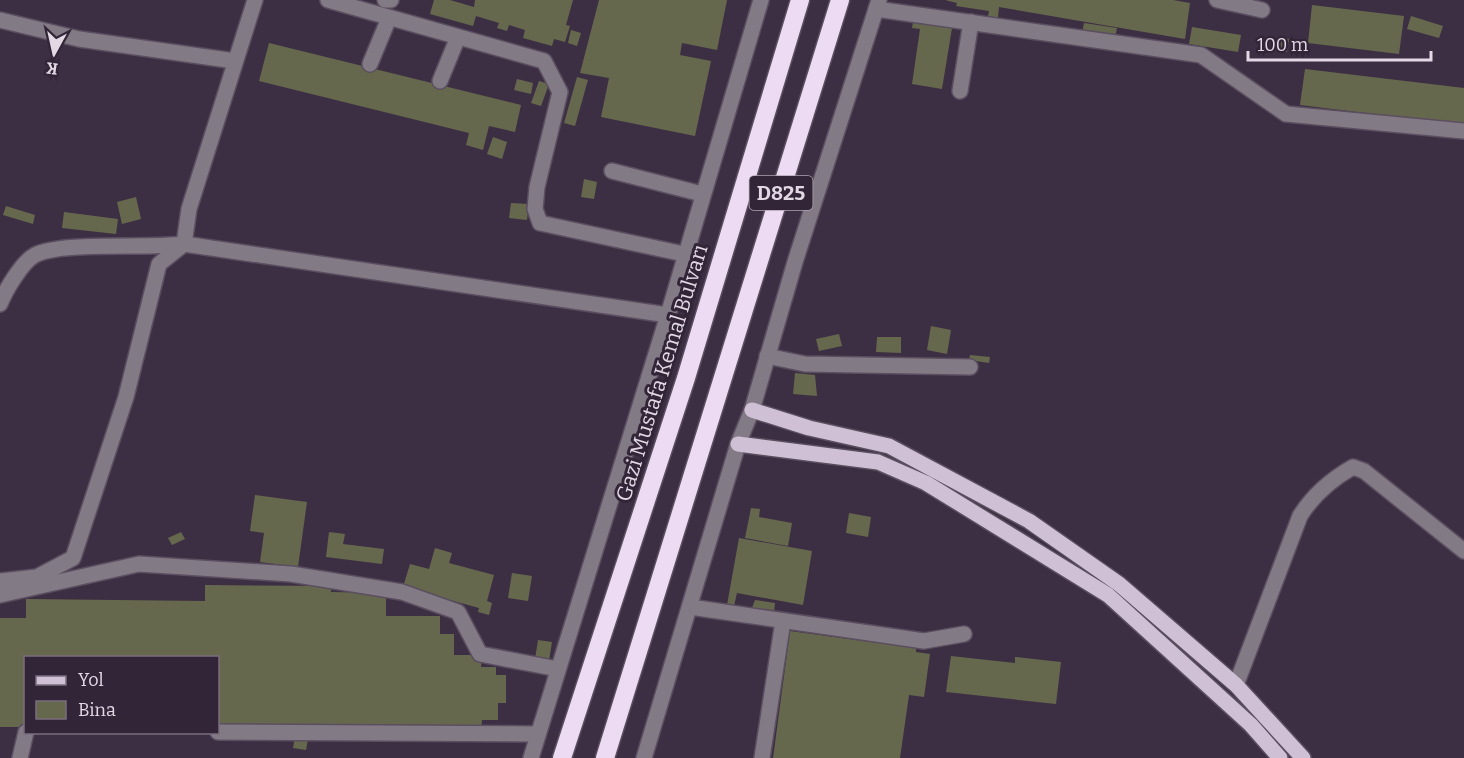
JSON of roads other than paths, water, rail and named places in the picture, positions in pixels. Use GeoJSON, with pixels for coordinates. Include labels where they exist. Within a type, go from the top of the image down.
{"type":"FeatureCollection","features":[{"type":"Feature","properties":{"kind":"highway","name":"Gazi Mustafa Kemal Bulvarı"},"geometry":{"type":"LineString","coordinates":[[562,758],[686,378],[800,0]]}},
{"type":"Feature","properties":{"kind":"highway","name":"D825"},"geometry":{"type":"LineString","coordinates":[[606,758],[840,0]]}},
{"type":"Feature","properties":{"kind":"main road"},"geometry":{"type":"LineString","coordinates":[[752,410],[809,428],[889,446],[1029,520],[1119,584],[1236,685],[1303,758]]}},
{"type":"Feature","properties":{"kind":"main road"},"geometry":{"type":"LineString","coordinates":[[738,444],[878,462],[926,483],[1108,595],[1251,725],[1280,758]]}},
{"type":"Feature","properties":{"kind":"street"},"geometry":{"type":"LineString","coordinates":[[0,581],[37,577],[73,558],[126,397],[159,264],[184,244],[189,209],[255,0]]}},
{"type":"Feature","properties":{"kind":"street"},"geometry":{"type":"LineString","coordinates":[[328,0],[544,62],[560,92],[537,187],[535,209],[540,223],[684,254]]}},
{"type":"Feature","properties":{"kind":"street"},"geometry":{"type":"LineString","coordinates":[[385,0],[391,0]]}},
{"type":"Feature","properties":{"kind":"street","name":"Gazi Mustafa Kemal Bulvarı"},"geometry":{"type":"LineString","coordinates":[[531,758],[668,315],[684,254],[761,0]]}},
{"type":"Feature","properties":{"kind":"street"},"geometry":{"type":"LineString","coordinates":[[1217,0],[1262,10]]}},
{"type":"Feature","properties":{"kind":"street"},"geometry":{"type":"LineString","coordinates":[[644,758],[738,444],[752,410],[877,5],[971,22],[1202,55],[1286,114],[1464,131]]}},
{"type":"Feature","properties":{"kind":"street"},"geometry":{"type":"LineString","coordinates":[[370,64],[389,18]]}},
{"type":"Feature","properties":{"kind":"street"},"geometry":{"type":"LineString","coordinates":[[0,20],[79,39],[235,61]]}},
{"type":"Feature","properties":{"kind":"street"},"geometry":{"type":"LineString","coordinates":[[960,91],[971,22]]}},
{"type":"Feature","properties":{"kind":"street"},"geometry":{"type":"LineString","coordinates":[[440,81],[458,37]]}},
{"type":"Feature","properties":{"kind":"street"},"geometry":{"type":"LineString","coordinates":[[612,171],[702,194]]}},
{"type":"Feature","properties":{"kind":"street"},"geometry":{"type":"LineString","coordinates":[[0,304],[7,288],[34,255],[62,249],[161,247],[184,244],[668,315]]}},
{"type":"Feature","properties":{"kind":"street"},"geometry":{"type":"LineString","coordinates":[[767,356],[805,364],[970,367]]}},
{"type":"Feature","properties":{"kind":"street"},"geometry":{"type":"LineString","coordinates":[[1236,685],[1300,516],[1307,504],[1336,477],[1353,467],[1364,471],[1464,551]]}},
{"type":"Feature","properties":{"kind":"street"},"geometry":{"type":"LineString","coordinates":[[0,596],[139,564],[291,574],[402,592],[458,612],[480,654],[558,669]]}},
{"type":"Feature","properties":{"kind":"street"},"geometry":{"type":"LineString","coordinates":[[690,608],[924,641],[964,634]]}},
{"type":"Feature","properties":{"kind":"street"},"geometry":{"type":"LineString","coordinates":[[762,758],[783,621]]}},
{"type":"Feature","properties":{"kind":"street"},"geometry":{"type":"LineString","coordinates":[[219,732],[538,734]]}},
{"type":"Feature","properties":{"kind":"street"},"geometry":{"type":"LineString","coordinates":[[20,758],[26,734]]}}]}
